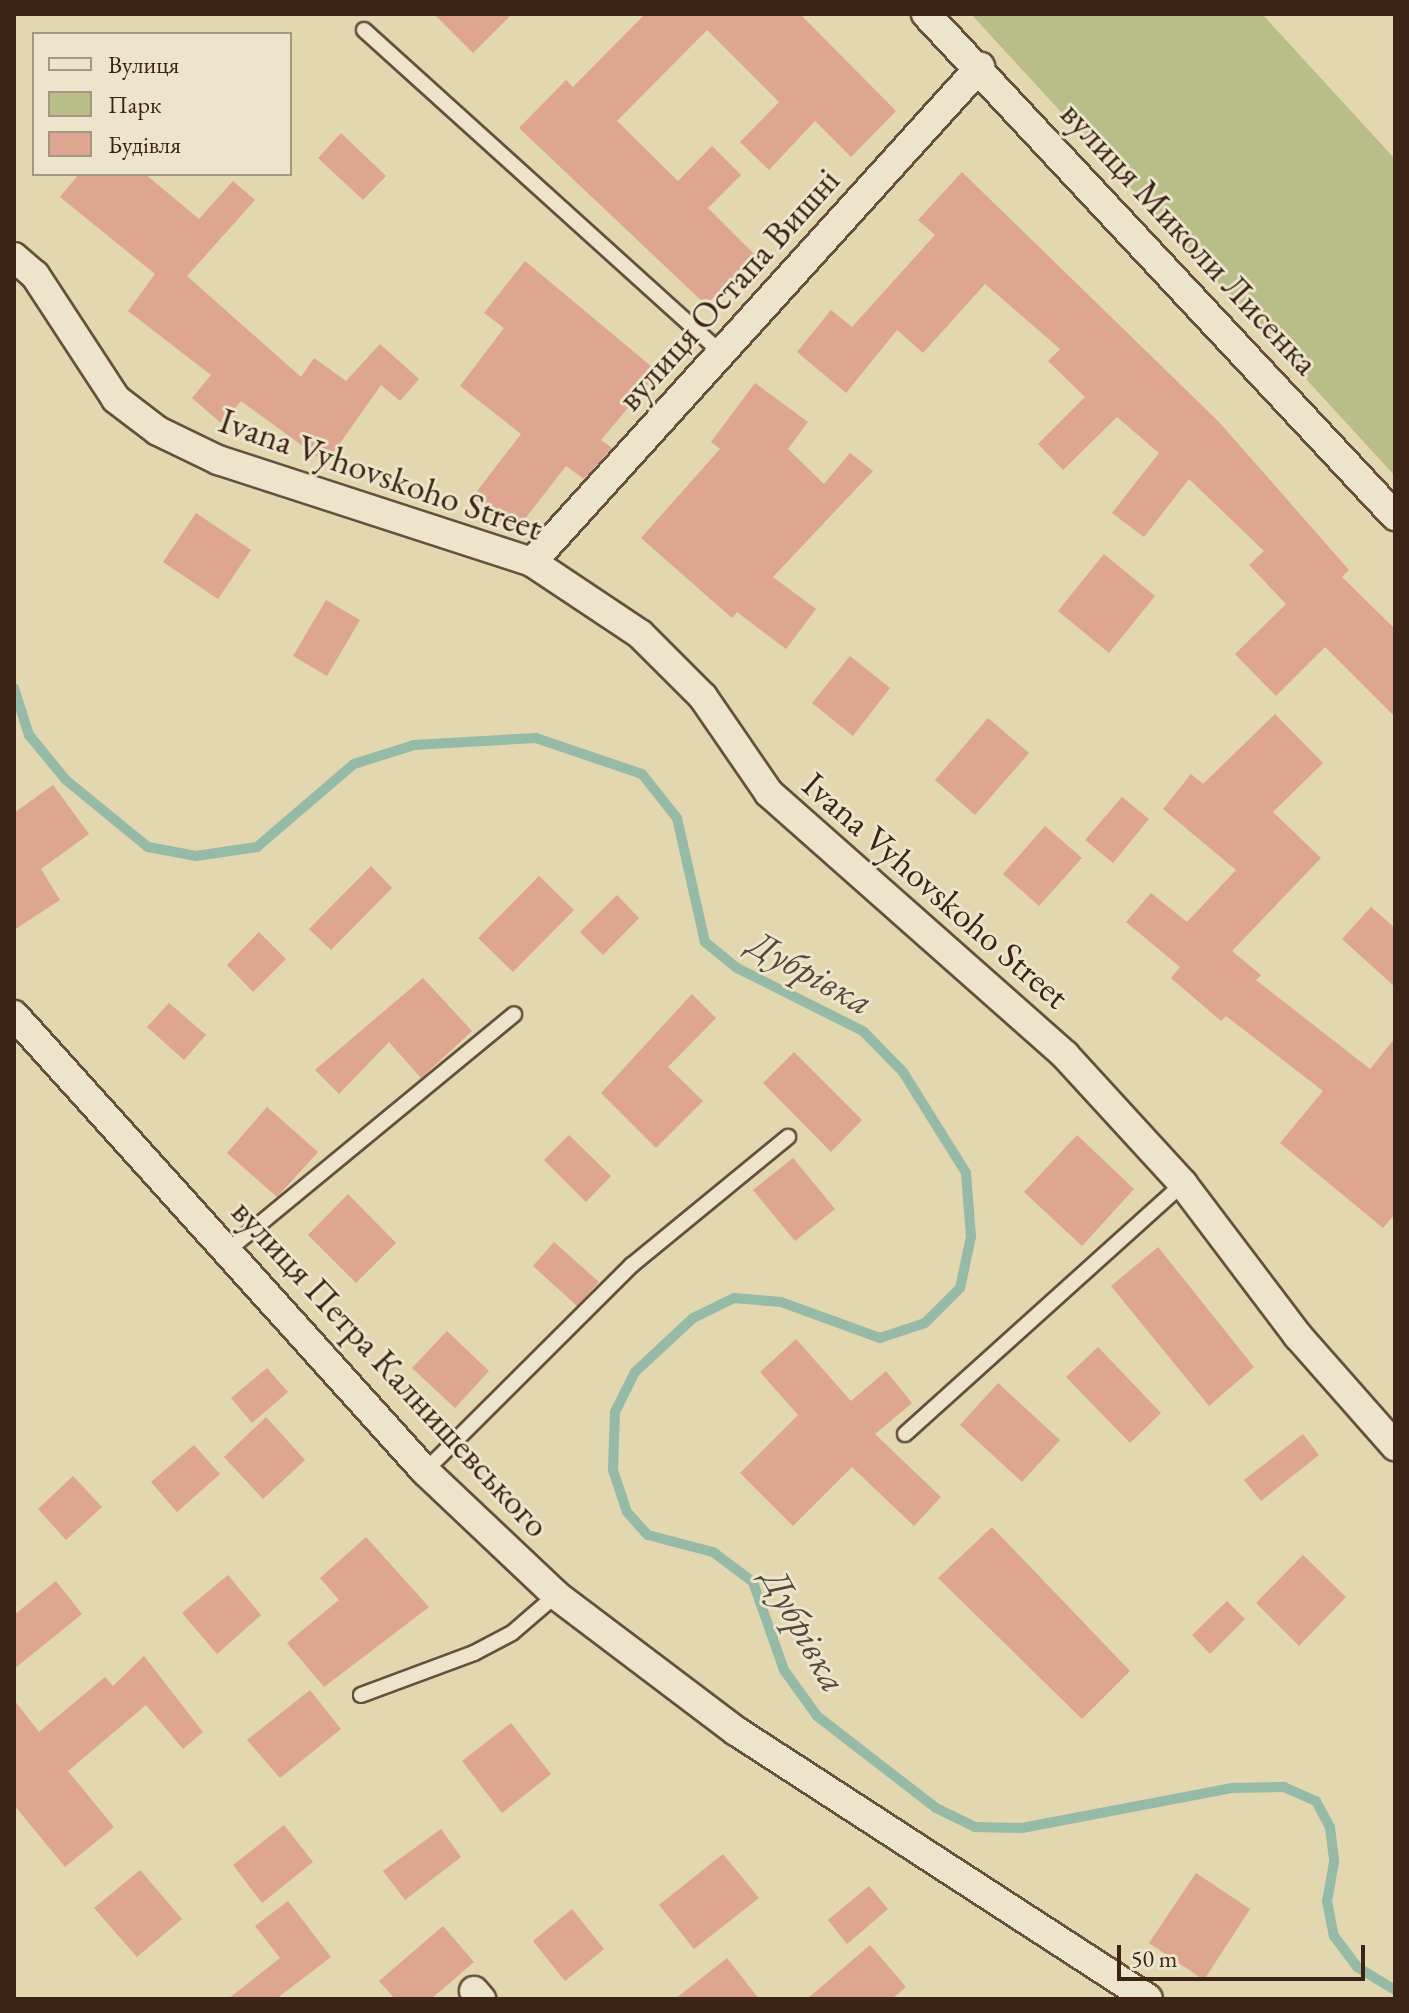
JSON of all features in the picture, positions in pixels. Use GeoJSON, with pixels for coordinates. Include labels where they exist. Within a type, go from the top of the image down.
{"type":"FeatureCollection","features":[{"type":"Feature","properties":{"kind":"street","name":"вулиця Миколи Лисенка"},"geometry":{"type":"LineString","coordinates":[[926,14],[980,67],[1395,516]]}},
{"type":"Feature","properties":{"kind":"street","name":"вулиця Остапа Вишні"},"geometry":{"type":"LineString","coordinates":[[532,562],[980,67]]}},
{"type":"Feature","properties":{"kind":"street","name":"Ivana Vyhovskoho Street"},"geometry":{"type":"LineString","coordinates":[[14,257],[35,275],[116,399],[158,431],[218,460],[532,562],[640,634],[703,697],[769,793],[1054,1044],[1183,1184],[1298,1336],[1395,1446]]}},
{"type":"Feature","properties":{"kind":"street","name":"вулиця Петра Калнишевського"},"geometry":{"type":"LineString","coordinates":[[14,1015],[425,1471],[556,1595],[736,1731],[1148,1999]]}},
{"type":"Feature","properties":{"kind":"lane"},"geometry":{"type":"LineString","coordinates":[[364,30],[721,353]]}},
{"type":"Feature","properties":{"kind":"lane"},"geometry":{"type":"LineString","coordinates":[[227,1251],[514,1014]]}},
{"type":"Feature","properties":{"kind":"lane"},"geometry":{"type":"LineString","coordinates":[[425,1471],[632,1265],[788,1137]]}},
{"type":"Feature","properties":{"kind":"lane"},"geometry":{"type":"LineString","coordinates":[[905,1434],[1183,1184]]}},
{"type":"Feature","properties":{"kind":"lane"},"geometry":{"type":"LineString","coordinates":[[361,1695],[474,1653],[512,1633],[556,1595]]}},
{"type":"Feature","properties":{"kind":"green space"},"geometry":{"type":"Polygon","coordinates":[[[971,14],[1262,14],[1395,159],[1395,476],[971,14]]]}},
{"type":"Feature","properties":{"kind":"building"},"geometry":{"type":"Polygon","coordinates":[[[434,14],[512,14],[473,53],[434,14]]]}},
{"type":"Feature","properties":{"kind":"building"},"geometry":{"type":"Polygon","coordinates":[[[645,14],[800,14],[896,111],[851,157],[815,121],[769,170],[740,142],[779,102],[707,30],[617,121],[678,181],[712,146],[741,175],[708,208],[755,255],[706,305],[519,128],[566,80],[573,87],[645,14]]]}},
{"type":"Feature","properties":{"kind":"building"},"geometry":{"type":"Polygon","coordinates":[[[341,133],[386,176],[363,200],[318,158],[341,133]]]}},
{"type":"Feature","properties":{"kind":"building"},"geometry":{"type":"Polygon","coordinates":[[[962,172],[1219,422],[1349,570],[1342,577],[1395,629],[1395,717],[1325,647],[1276,696],[1235,654],[1286,604],[1249,565],[1264,551],[1189,479],[1144,537],[1112,513],[1159,453],[1117,417],[1063,470],[1038,444],[1085,397],[1048,361],[1060,349],[985,284],[923,353],[897,330],[846,393],[797,352],[831,310],[852,327],[935,235],[918,220],[962,172]]]}},
{"type":"Feature","properties":{"kind":"building"},"geometry":{"type":"Polygon","coordinates":[[[77,176],[147,176],[199,219],[233,181],[255,200],[187,276],[301,377],[314,358],[346,381],[380,344],[419,379],[400,401],[381,385],[326,463],[241,401],[222,424],[192,398],[211,375],[128,311],[155,274],[60,197],[77,176]]]}},
{"type":"Feature","properties":{"kind":"building"},"geometry":{"type":"Polygon","coordinates":[[[525,261],[658,372],[601,440],[612,448],[584,479],[566,466],[514,533],[471,499],[521,434],[460,386],[504,328],[484,313],[525,261]]]}},
{"type":"Feature","properties":{"kind":"building"},"geometry":{"type":"Polygon","coordinates":[[[755,383],[808,422],[788,449],[824,484],[850,453],[873,471],[773,577],[816,609],[786,649],[737,612],[732,618],[641,538],[720,449],[711,442],[755,383]]]}},
{"type":"Feature","properties":{"kind":"building"},"geometry":{"type":"Polygon","coordinates":[[[196,513],[251,550],[218,599],[163,562],[196,513]]]}},
{"type":"Feature","properties":{"kind":"building"},"geometry":{"type":"Polygon","coordinates":[[[1104,554],[1155,596],[1109,653],[1058,611],[1104,554]]]}},
{"type":"Feature","properties":{"kind":"building"},"geometry":{"type":"Polygon","coordinates":[[[326,600],[360,620],[327,676],[293,656],[326,600]]]}},
{"type":"Feature","properties":{"kind":"building"},"geometry":{"type":"Polygon","coordinates":[[[850,656],[890,688],[853,736],[812,703],[850,656]]]}},
{"type":"Feature","properties":{"kind":"building"},"geometry":{"type":"Polygon","coordinates":[[[1275,714],[1323,763],[1273,812],[1321,858],[1232,951],[1261,975],[1256,980],[1370,1069],[1395,1038],[1395,1214],[1383,1228],[1280,1143],[1323,1091],[1226,1016],[1221,1021],[1171,978],[1180,967],[1126,922],[1151,893],[1187,922],[1236,870],[1163,809],[1191,774],[1203,784],[1275,714]]]}},
{"type":"Feature","properties":{"kind":"building"},"geometry":{"type":"Polygon","coordinates":[[[988,718],[1029,753],[975,815],[935,780],[988,718]]]}},
{"type":"Feature","properties":{"kind":"building"},"geometry":{"type":"Polygon","coordinates":[[[53,785],[89,834],[41,869],[60,900],[14,930],[14,813],[53,785]]]}},
{"type":"Feature","properties":{"kind":"building"},"geometry":{"type":"Polygon","coordinates":[[[1122,797],[1149,819],[1113,863],[1085,840],[1122,797]]]}},
{"type":"Feature","properties":{"kind":"building"},"geometry":{"type":"Polygon","coordinates":[[[1045,826],[1082,858],[1039,906],[1003,874],[1045,826]]]}},
{"type":"Feature","properties":{"kind":"building"},"geometry":{"type":"Polygon","coordinates":[[[371,866],[392,888],[331,950],[309,929],[371,866]]]}},
{"type":"Feature","properties":{"kind":"building"},"geometry":{"type":"Polygon","coordinates":[[[539,876],[574,910],[513,972],[478,938],[539,876]]]}},
{"type":"Feature","properties":{"kind":"building"},"geometry":{"type":"Polygon","coordinates":[[[617,895],[639,918],[603,955],[580,932],[617,895]]]}},
{"type":"Feature","properties":{"kind":"building"},"geometry":{"type":"Polygon","coordinates":[[[1371,907],[1395,928],[1395,987],[1342,939],[1371,907]]]}},
{"type":"Feature","properties":{"kind":"building"},"geometry":{"type":"Polygon","coordinates":[[[259,932],[286,959],[253,992],[227,965],[259,932]]]}},
{"type":"Feature","properties":{"kind":"building"},"geometry":{"type":"Polygon","coordinates":[[[423,978],[472,1031],[421,1078],[389,1042],[339,1094],[315,1070],[423,978]]]}},
{"type":"Feature","properties":{"kind":"building"},"geometry":{"type":"Polygon","coordinates":[[[692,994],[716,1018],[668,1067],[703,1101],[656,1148],[601,1093],[692,994]]]}},
{"type":"Feature","properties":{"kind":"building"},"geometry":{"type":"Polygon","coordinates":[[[169,1003],[206,1035],[184,1060],[147,1027],[169,1003]]]}},
{"type":"Feature","properties":{"kind":"building"},"geometry":{"type":"Polygon","coordinates":[[[794,1052],[862,1120],[831,1152],[763,1083],[794,1052]]]}},
{"type":"Feature","properties":{"kind":"building"},"geometry":{"type":"Polygon","coordinates":[[[267,1107],[318,1152],[277,1197],[227,1153],[267,1107]]]}},
{"type":"Feature","properties":{"kind":"building"},"geometry":{"type":"Polygon","coordinates":[[[569,1135],[611,1176],[586,1202],[544,1160],[569,1135]]]}},
{"type":"Feature","properties":{"kind":"building"},"geometry":{"type":"Polygon","coordinates":[[[1077,1135],[1134,1189],[1082,1246],[1024,1192],[1077,1135]]]}},
{"type":"Feature","properties":{"kind":"building"},"geometry":{"type":"Polygon","coordinates":[[[793,1158],[835,1209],[795,1241],[753,1190],[793,1158]]]}},
{"type":"Feature","properties":{"kind":"building"},"geometry":{"type":"Polygon","coordinates":[[[348,1194],[396,1243],[356,1283],[308,1235],[348,1194]]]}},
{"type":"Feature","properties":{"kind":"building"},"geometry":{"type":"Polygon","coordinates":[[[554,1242],[599,1282],[577,1306],[533,1266],[554,1242]]]}},
{"type":"Feature","properties":{"kind":"building"},"geometry":{"type":"Polygon","coordinates":[[[1158,1247],[1254,1367],[1209,1406],[1111,1286],[1158,1247]]]}},
{"type":"Feature","properties":{"kind":"building"},"geometry":{"type":"Polygon","coordinates":[[[447,1331],[489,1371],[455,1408],[412,1368],[447,1331]]]}},
{"type":"Feature","properties":{"kind":"building"},"geometry":{"type":"Polygon","coordinates":[[[796,1339],[851,1401],[886,1371],[912,1403],[875,1434],[941,1497],[914,1526],[852,1467],[793,1526],[740,1473],[798,1415],[760,1372],[796,1339]]]}},
{"type":"Feature","properties":{"kind":"building"},"geometry":{"type":"Polygon","coordinates":[[[1098,1347],[1161,1413],[1130,1443],[1066,1377],[1098,1347]]]}},
{"type":"Feature","properties":{"kind":"building"},"geometry":{"type":"Polygon","coordinates":[[[267,1368],[288,1392],[252,1423],[231,1398],[267,1368]]]}},
{"type":"Feature","properties":{"kind":"building"},"geometry":{"type":"Polygon","coordinates":[[[998,1383],[1060,1440],[1022,1482],[960,1425],[998,1383]]]}},
{"type":"Feature","properties":{"kind":"building"},"geometry":{"type":"Polygon","coordinates":[[[266,1417],[305,1460],[263,1499],[224,1457],[266,1417]]]}},
{"type":"Feature","properties":{"kind":"building"},"geometry":{"type":"Polygon","coordinates":[[[1303,1434],[1319,1455],[1261,1501],[1244,1480],[1303,1434]]]}},
{"type":"Feature","properties":{"kind":"building"},"geometry":{"type":"Polygon","coordinates":[[[194,1445],[220,1474],[177,1512],[151,1482],[194,1445]]]}},
{"type":"Feature","properties":{"kind":"building"},"geometry":{"type":"Polygon","coordinates":[[[73,1476],[102,1507],[66,1540],[38,1509],[73,1476]]]}},
{"type":"Feature","properties":{"kind":"building"},"geometry":{"type":"Polygon","coordinates":[[[992,1527],[1130,1671],[1082,1719],[938,1578],[992,1527]]]}},
{"type":"Feature","properties":{"kind":"building"},"geometry":{"type":"Polygon","coordinates":[[[366,1537],[429,1607],[324,1687],[287,1643],[339,1600],[320,1578],[366,1537]]]}},
{"type":"Feature","properties":{"kind":"building"},"geometry":{"type":"Polygon","coordinates":[[[1303,1555],[1346,1597],[1299,1646],[1256,1603],[1303,1555]]]}},
{"type":"Feature","properties":{"kind":"building"},"geometry":{"type":"Polygon","coordinates":[[[228,1575],[261,1615],[217,1654],[182,1613],[228,1575]]]}},
{"type":"Feature","properties":{"kind":"building"},"geometry":{"type":"Polygon","coordinates":[[[56,1581],[82,1614],[14,1669],[14,1615],[56,1581]]]}},
{"type":"Feature","properties":{"kind":"building"},"geometry":{"type":"Polygon","coordinates":[[[1227,1601],[1245,1619],[1210,1654],[1192,1635],[1227,1601]]]}},
{"type":"Feature","properties":{"kind":"building"},"geometry":{"type":"Polygon","coordinates":[[[144,1656],[203,1732],[183,1749],[146,1705],[68,1771],[114,1827],[65,1867],[14,1805],[14,1700],[39,1732],[105,1677],[113,1686],[144,1656]]]}},
{"type":"Feature","properties":{"kind":"building"},"geometry":{"type":"Polygon","coordinates":[[[310,1690],[341,1729],[280,1778],[247,1740],[310,1690]]]}},
{"type":"Feature","properties":{"kind":"building"},"geometry":{"type":"Polygon","coordinates":[[[511,1723],[551,1774],[502,1813],[462,1761],[511,1723]]]}},
{"type":"Feature","properties":{"kind":"building"},"geometry":{"type":"Polygon","coordinates":[[[284,1825],[313,1862],[262,1903],[233,1865],[284,1825]]]}},
{"type":"Feature","properties":{"kind":"building"},"geometry":{"type":"Polygon","coordinates":[[[441,1829],[461,1857],[405,1900],[383,1871],[441,1829]]]}},
{"type":"Feature","properties":{"kind":"building"},"geometry":{"type":"Polygon","coordinates":[[[723,1854],[759,1898],[694,1949],[659,1905],[723,1854]]]}},
{"type":"Feature","properties":{"kind":"building"},"geometry":{"type":"Polygon","coordinates":[[[140,1870],[182,1919],[137,1957],[94,1908],[140,1870]]]}},
{"type":"Feature","properties":{"kind":"building"},"geometry":{"type":"Polygon","coordinates":[[[1196,1873],[1250,1909],[1204,1980],[1149,1943],[1196,1873]]]}},
{"type":"Feature","properties":{"kind":"building"},"geometry":{"type":"Polygon","coordinates":[[[869,1886],[888,1909],[847,1944],[828,1920],[869,1886]]]}},
{"type":"Feature","properties":{"kind":"building"},"geometry":{"type":"Polygon","coordinates":[[[288,1901],[331,1957],[276,1999],[228,1999],[280,1958],[255,1926],[288,1901]]]}},
{"type":"Feature","properties":{"kind":"building"},"geometry":{"type":"Polygon","coordinates":[[[572,1909],[604,1949],[565,1981],[533,1941],[572,1909]]]}},
{"type":"Feature","properties":{"kind":"building"},"geometry":{"type":"Polygon","coordinates":[[[443,1926],[474,1962],[431,1999],[395,1999],[379,1981],[443,1926]]]}},
{"type":"Feature","properties":{"kind":"building"},"geometry":{"type":"Polygon","coordinates":[[[870,1945],[906,1987],[892,1999],[807,1999],[870,1945]]]}},
{"type":"Feature","properties":{"kind":"building"},"geometry":{"type":"Polygon","coordinates":[[[727,1958],[759,1999],[675,1999],[727,1958]]]}},
{"type":"Feature","properties":{"kind":"waterway","name":"Дубрівка"},"geometry":{"type":"LineString","coordinates":[[14,688],[29,735],[66,780],[148,847],[196,856],[257,847],[354,764],[414,745],[536,738],[642,774],[677,818],[705,942],[737,968],[863,1031],[903,1072],[966,1173],[971,1237],[960,1288],[925,1323],[880,1338],[781,1302],[734,1298],[693,1318],[635,1372],[615,1412],[613,1470],[627,1512],[648,1535],[713,1552],[753,1582],[784,1670],[817,1716],[936,1808],[975,1827],[1022,1828],[1231,1788],[1284,1787],[1316,1801],[1330,1827],[1334,1862],[1327,1901],[1334,1936],[1357,1967],[1395,1990]]}}]}
